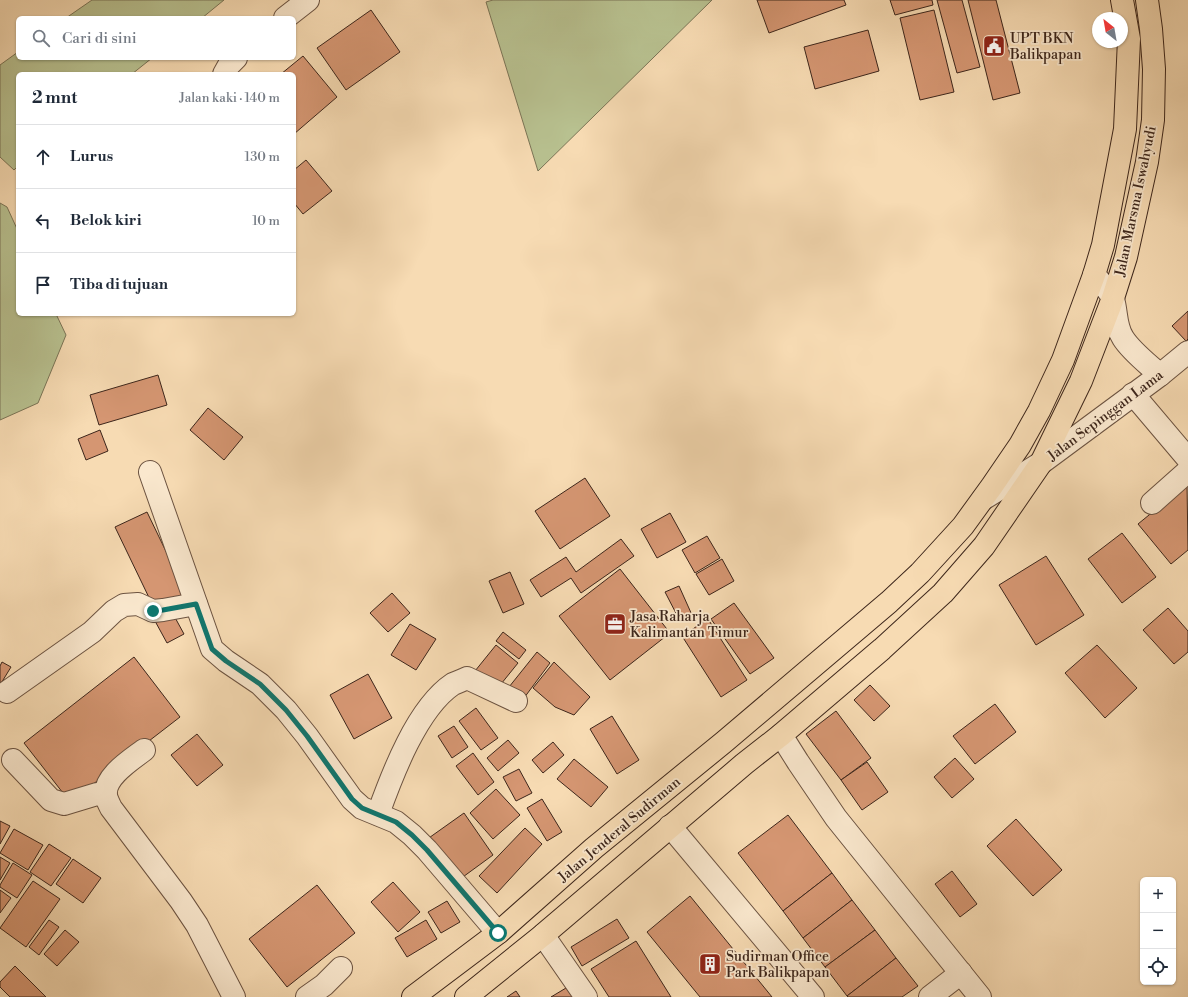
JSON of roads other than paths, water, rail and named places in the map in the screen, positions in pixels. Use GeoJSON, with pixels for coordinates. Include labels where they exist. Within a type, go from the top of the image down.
{"type":"FeatureCollection","features":[{"type":"Feature","properties":{"kind":"highway","name":"Jalan Marsma Iswahyudi"},"geometry":{"type":"LineString","coordinates":[[823,658],[889,602],[920,573],[963,526],[983,500],[1020,445],[1039,411],[1063,360],[1094,275],[1103,245],[1125,129],[1129,39],[1122,0]]}},
{"type":"Feature","properties":{"kind":"highway","name":"Jalan Marsma Iswahyudi"},"geometry":{"type":"LineString","coordinates":[[782,735],[943,594],[984,546],[1041,463],[1081,381],[1113,298],[1128,250],[1153,120],[1154,69],[1147,0]]}},
{"type":"Feature","properties":{"kind":"highway","name":"Jalan Jenderal Sudirman"},"geometry":{"type":"LineString","coordinates":[[413,997],[498,933],[594,848],[724,742],[823,658]]}},
{"type":"Feature","properties":{"kind":"highway"},"geometry":{"type":"LineString","coordinates":[[466,997],[543,935],[744,764],[782,735]]}},
{"type":"Feature","properties":{"kind":"street"},"geometry":{"type":"LineString","coordinates":[[288,16],[308,0]]}},
{"type":"Feature","properties":{"kind":"street"},"geometry":{"type":"LineString","coordinates":[[226,72],[234,60]]}},
{"type":"Feature","properties":{"kind":"street"},"geometry":{"type":"LineString","coordinates":[[1094,275],[1113,298],[1117,322],[1122,337],[1130,348],[1160,375]]}},
{"type":"Feature","properties":{"kind":"street","name":"Jalan Sepinggan Lama"},"geometry":{"type":"LineString","coordinates":[[983,500],[1041,463],[1160,375],[1188,352]]}},
{"type":"Feature","properties":{"kind":"street"},"geometry":{"type":"LineString","coordinates":[[1133,394],[1188,459]]}},
{"type":"Feature","properties":{"kind":"street"},"geometry":{"type":"LineString","coordinates":[[1152,503],[1188,471]]}},
{"type":"Feature","properties":{"kind":"street"},"geometry":{"type":"LineString","coordinates":[[150,472],[212,649],[222,658],[260,684],[286,710],[307,736],[352,799],[362,808],[396,822],[412,835],[427,850],[498,933]]}},
{"type":"Feature","properties":{"kind":"street"},"geometry":{"type":"LineString","coordinates":[[7,692],[92,632],[114,611],[124,605],[138,604],[153,611],[196,604]]}},
{"type":"Feature","properties":{"kind":"street"},"geometry":{"type":"LineString","coordinates":[[378,814],[406,744],[426,713],[442,693],[454,684],[468,678],[516,701]]}},
{"type":"Feature","properties":{"kind":"street"},"geometry":{"type":"LineString","coordinates":[[782,735],[798,762],[836,818],[980,997]]}},
{"type":"Feature","properties":{"kind":"street"},"geometry":{"type":"LineString","coordinates":[[144,750],[117,772],[109,781],[106,796],[111,808],[181,901],[197,925],[234,997]]}},
{"type":"Feature","properties":{"kind":"street"},"geometry":{"type":"LineString","coordinates":[[13,760],[50,800],[64,804],[97,794],[106,796]]}},
{"type":"Feature","properties":{"kind":"street"},"geometry":{"type":"LineString","coordinates":[[670,826],[813,997]]}},
{"type":"Feature","properties":{"kind":"street"},"geometry":{"type":"LineString","coordinates":[[543,935],[586,997]]}},
{"type":"Feature","properties":{"kind":"street"},"geometry":{"type":"LineString","coordinates":[[322,993],[340,968]]}},
{"type":"Feature","properties":{"kind":"street"},"geometry":{"type":"LineString","coordinates":[[930,997],[961,973]]}},
{"type":"Feature","properties":{"kind":"place","name":"UPT BKN Balikpapan"},"geometry":{"type":"Point","coordinates":[994,46]}},
{"type":"Feature","properties":{"kind":"place","name":"Jasa Raharja Kalimantan Timur"},"geometry":{"type":"Point","coordinates":[615,624]}},
{"type":"Feature","properties":{"kind":"place","name":"Sudirman Office Park Balikpapan"},"geometry":{"type":"Point","coordinates":[710,964]}}]}
